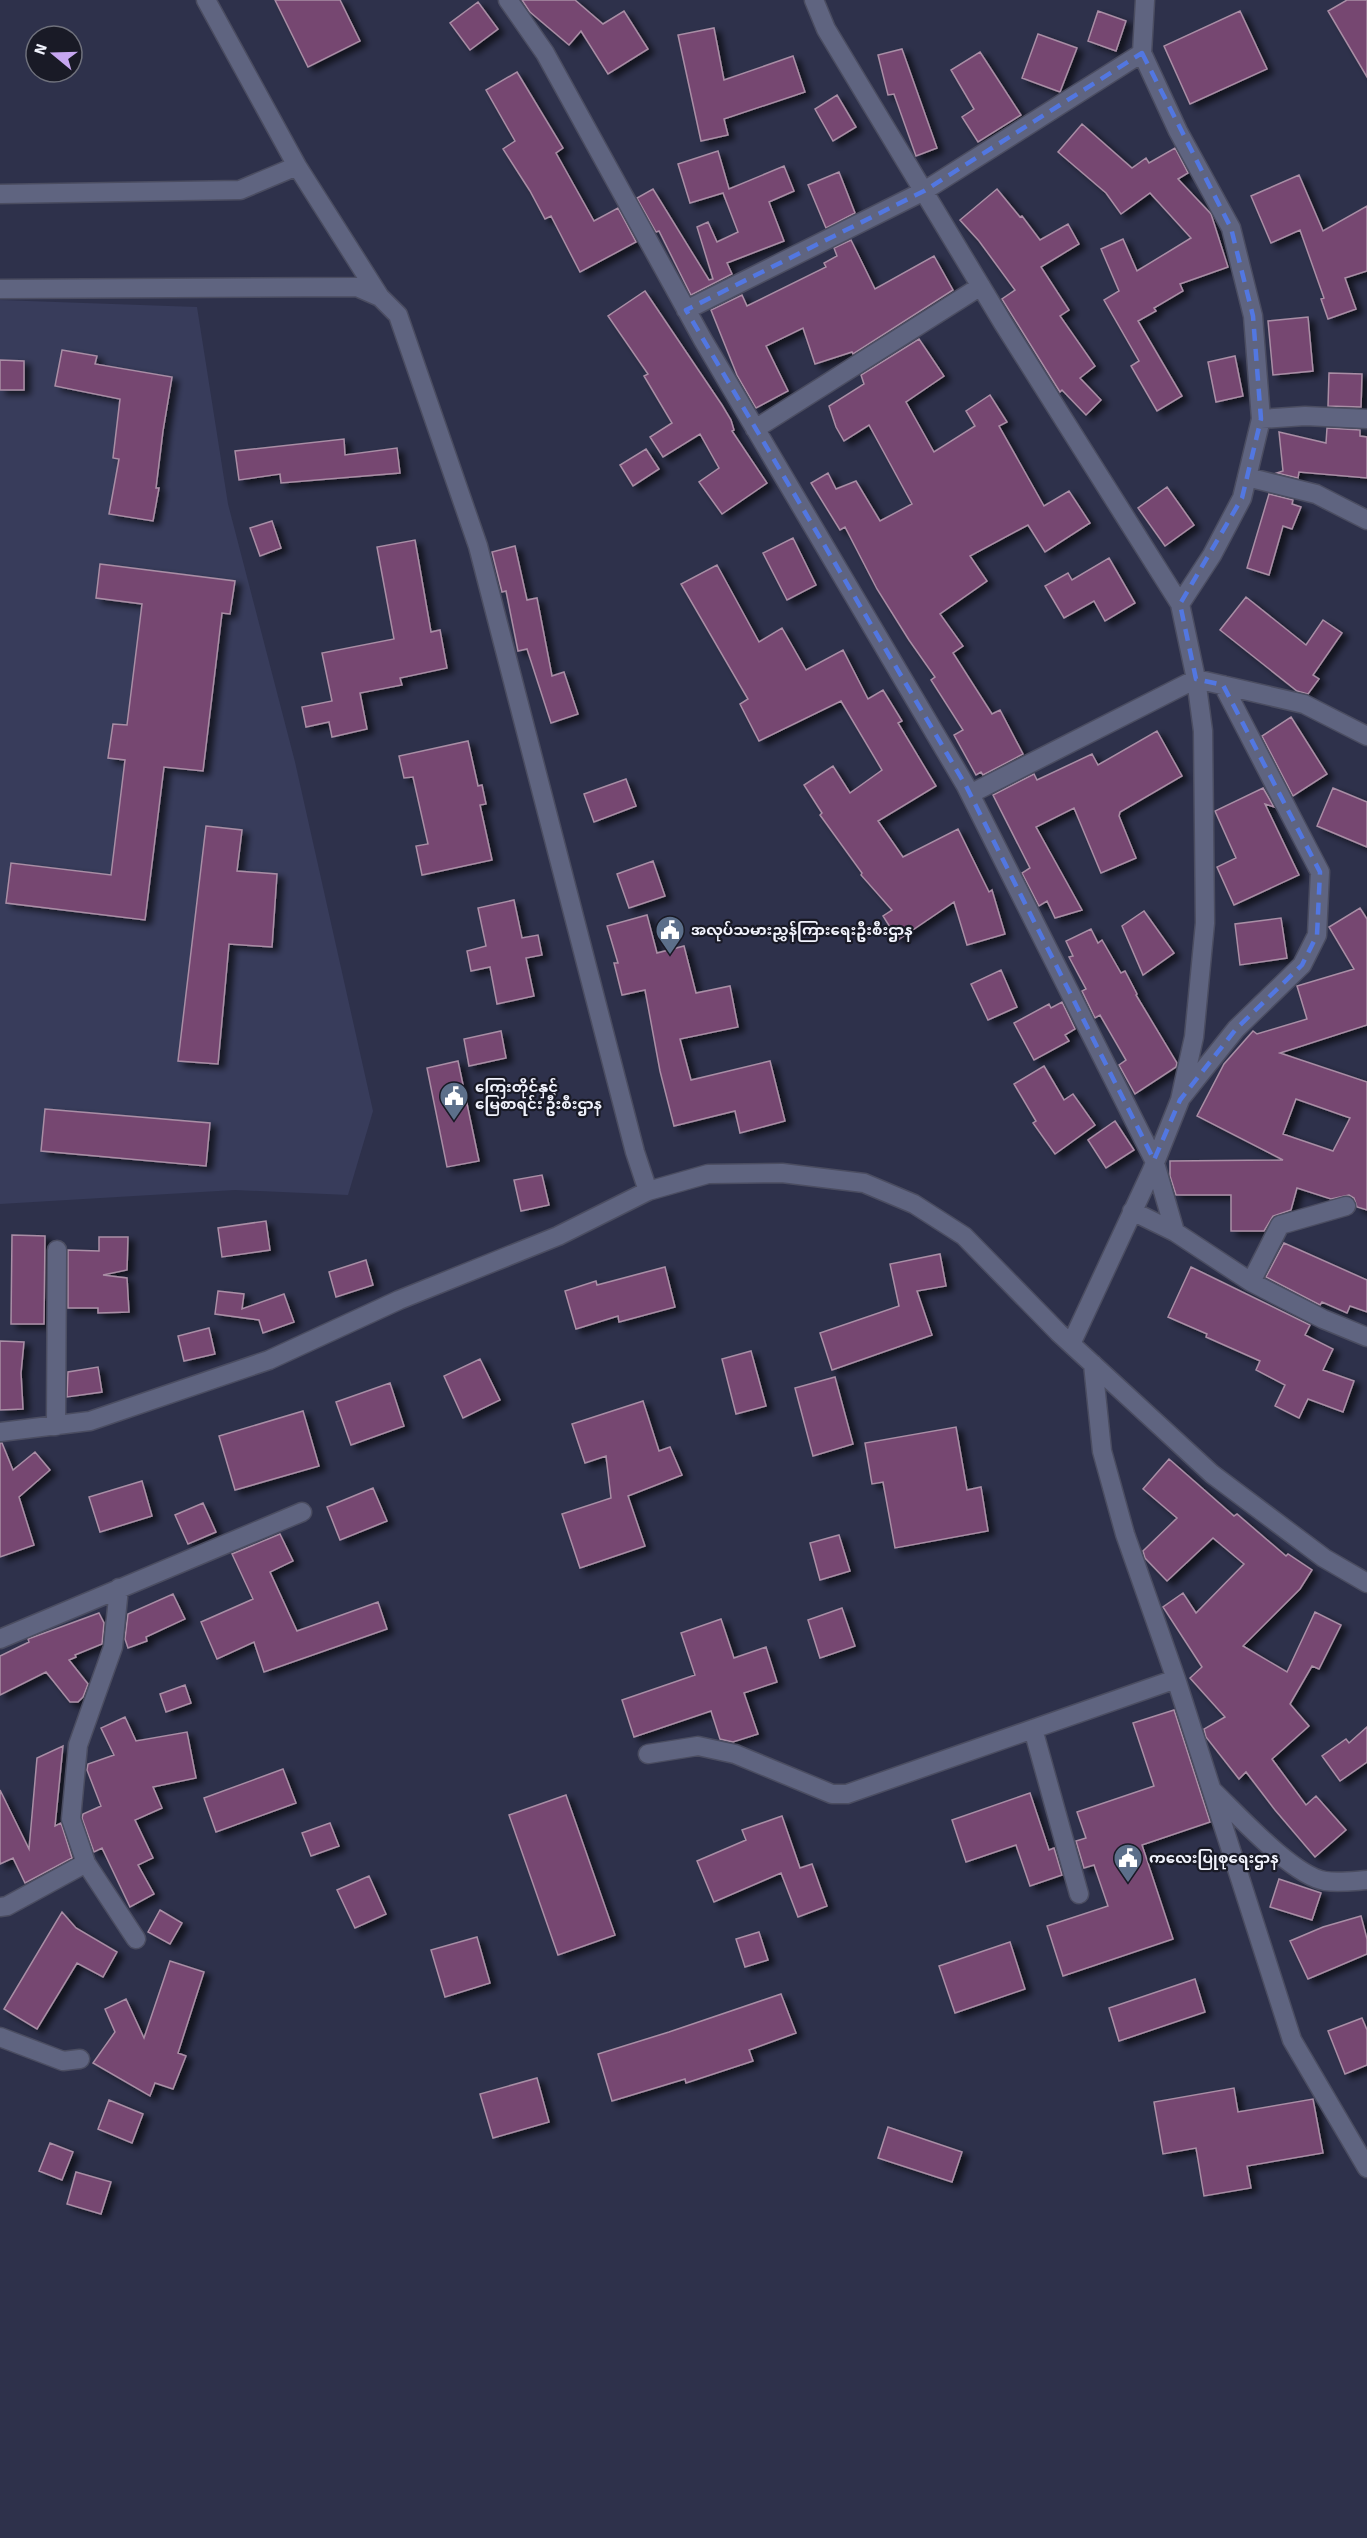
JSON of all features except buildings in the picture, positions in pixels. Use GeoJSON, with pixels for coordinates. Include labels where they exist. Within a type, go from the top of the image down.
{"type":"FeatureCollection","features":[{"type":"Feature","properties":{"kind":"street"},"geometry":{"type":"LineString","coordinates":[[206,0],[297,166],[380,297],[398,315],[478,546],[635,1152],[648,1191]]}},
{"type":"Feature","properties":{"kind":"street"},"geometry":{"type":"LineString","coordinates":[[508,0],[545,53],[686,310],[970,794],[1154,1160],[1175,1232]]}},
{"type":"Feature","properties":{"kind":"street"},"geometry":{"type":"LineString","coordinates":[[814,0],[826,29],[981,286],[1180,604],[1196,679],[1203,731],[1205,923],[1194,1036],[1180,1100],[1071,1344]]}},
{"type":"Feature","properties":{"kind":"street"},"geometry":{"type":"LineString","coordinates":[[1144,0],[1142,53],[1178,131],[1231,228],[1253,316],[1261,419],[1242,498],[1212,555],[1180,604]]}},
{"type":"Feature","properties":{"kind":"street"},"geometry":{"type":"LineString","coordinates":[[686,310],[924,191],[1142,53]]}},
{"type":"Feature","properties":{"kind":"street"},"geometry":{"type":"LineString","coordinates":[[0,194],[240,190],[297,166]]}},
{"type":"Feature","properties":{"kind":"street"},"geometry":{"type":"LineString","coordinates":[[755,429],[981,286]]}},
{"type":"Feature","properties":{"kind":"street"},"geometry":{"type":"LineString","coordinates":[[0,289],[357,287],[380,297]]}},
{"type":"Feature","properties":{"kind":"street"},"geometry":{"type":"LineString","coordinates":[[1261,419],[1305,416],[1367,419]]}},
{"type":"Feature","properties":{"kind":"street"},"geometry":{"type":"LineString","coordinates":[[1247,477],[1316,494],[1367,520]]}},
{"type":"Feature","properties":{"kind":"street"},"geometry":{"type":"LineString","coordinates":[[970,794],[1196,679],[1304,704],[1367,736]]}},
{"type":"Feature","properties":{"kind":"street"},"geometry":{"type":"LineString","coordinates":[[1180,1100],[1236,1029],[1302,965],[1317,935],[1320,872],[1223,685]]}},
{"type":"Feature","properties":{"kind":"street"},"geometry":{"type":"LineString","coordinates":[[0,1432],[90,1421],[269,1360],[399,1300],[558,1236],[648,1191],[708,1174],[783,1173],[864,1183],[914,1204],[964,1236],[1071,1344],[1212,1474],[1324,1558],[1367,1583]]}},
{"type":"Feature","properties":{"kind":"street"},"geometry":{"type":"LineString","coordinates":[[1251,1282],[1280,1225],[1346,1206]]}},
{"type":"Feature","properties":{"kind":"street"},"geometry":{"type":"LineString","coordinates":[[1132,1211],[1175,1232],[1251,1282],[1367,1337]]}},
{"type":"Feature","properties":{"kind":"street"},"geometry":{"type":"LineString","coordinates":[[56,1426],[57,1250]]}},
{"type":"Feature","properties":{"kind":"street"},"geometry":{"type":"LineString","coordinates":[[1093,1364],[1102,1451],[1125,1534],[1176,1679],[1292,2040],[1367,2168]]}},
{"type":"Feature","properties":{"kind":"street"},"geometry":{"type":"LineString","coordinates":[[0,1639],[302,1512]]}},
{"type":"Feature","properties":{"kind":"street"},"geometry":{"type":"LineString","coordinates":[[119,1588],[113,1647],[78,1745],[71,1819],[86,1863],[135,1940]]}},
{"type":"Feature","properties":{"kind":"street"},"geometry":{"type":"LineString","coordinates":[[648,1754],[698,1746],[735,1754],[831,1794],[847,1794],[1176,1679]]}},
{"type":"Feature","properties":{"kind":"street"},"geometry":{"type":"LineString","coordinates":[[1033,1730],[1079,1894]]}},
{"type":"Feature","properties":{"kind":"street"},"geometry":{"type":"LineString","coordinates":[[1212,1789],[1253,1830],[1304,1874],[1323,1881],[1367,1880]]}},
{"type":"Feature","properties":{"kind":"street"},"geometry":{"type":"LineString","coordinates":[[0,1907],[86,1863]]}},
{"type":"Feature","properties":{"kind":"street"},"geometry":{"type":"LineString","coordinates":[[0,2037],[63,2061],[80,2059]]}},
{"type":"Feature","properties":{"kind":"highlighted area"},"geometry":{"type":"Polygon","coordinates":[[[1142,53],[1231,228],[1253,316],[1261,419],[1242,498],[1180,604],[1196,679],[1223,685],[1320,872],[1317,935],[1302,965],[1236,1029],[1180,1100],[1154,1160],[966,786],[686,310],[924,191],[1142,53]]]}},
{"type":"Feature","properties":{"kind":"shaded area"},"geometry":{"type":"Polygon","coordinates":[[[0,300],[197,307],[228,504],[295,762],[373,1111],[348,1195],[235,1190],[0,1204],[0,300]]]}},
{"type":"Feature","properties":{"kind":"place","name":"အလုပ်သမားညွှန်ကြားရေးဦးစီးဌာန"},"geometry":{"type":"Point","coordinates":[670,956]}},
{"type":"Feature","properties":{"kind":"place","name":"ကြေးတိုင်နှင့် မြေစာရင်း ဦးစီးဌာန"},"geometry":{"type":"Point","coordinates":[454,1122]}},
{"type":"Feature","properties":{"kind":"place","name":"ကလေးပြုစုရေးဌာန"},"geometry":{"type":"Point","coordinates":[1128,1884]}}]}
